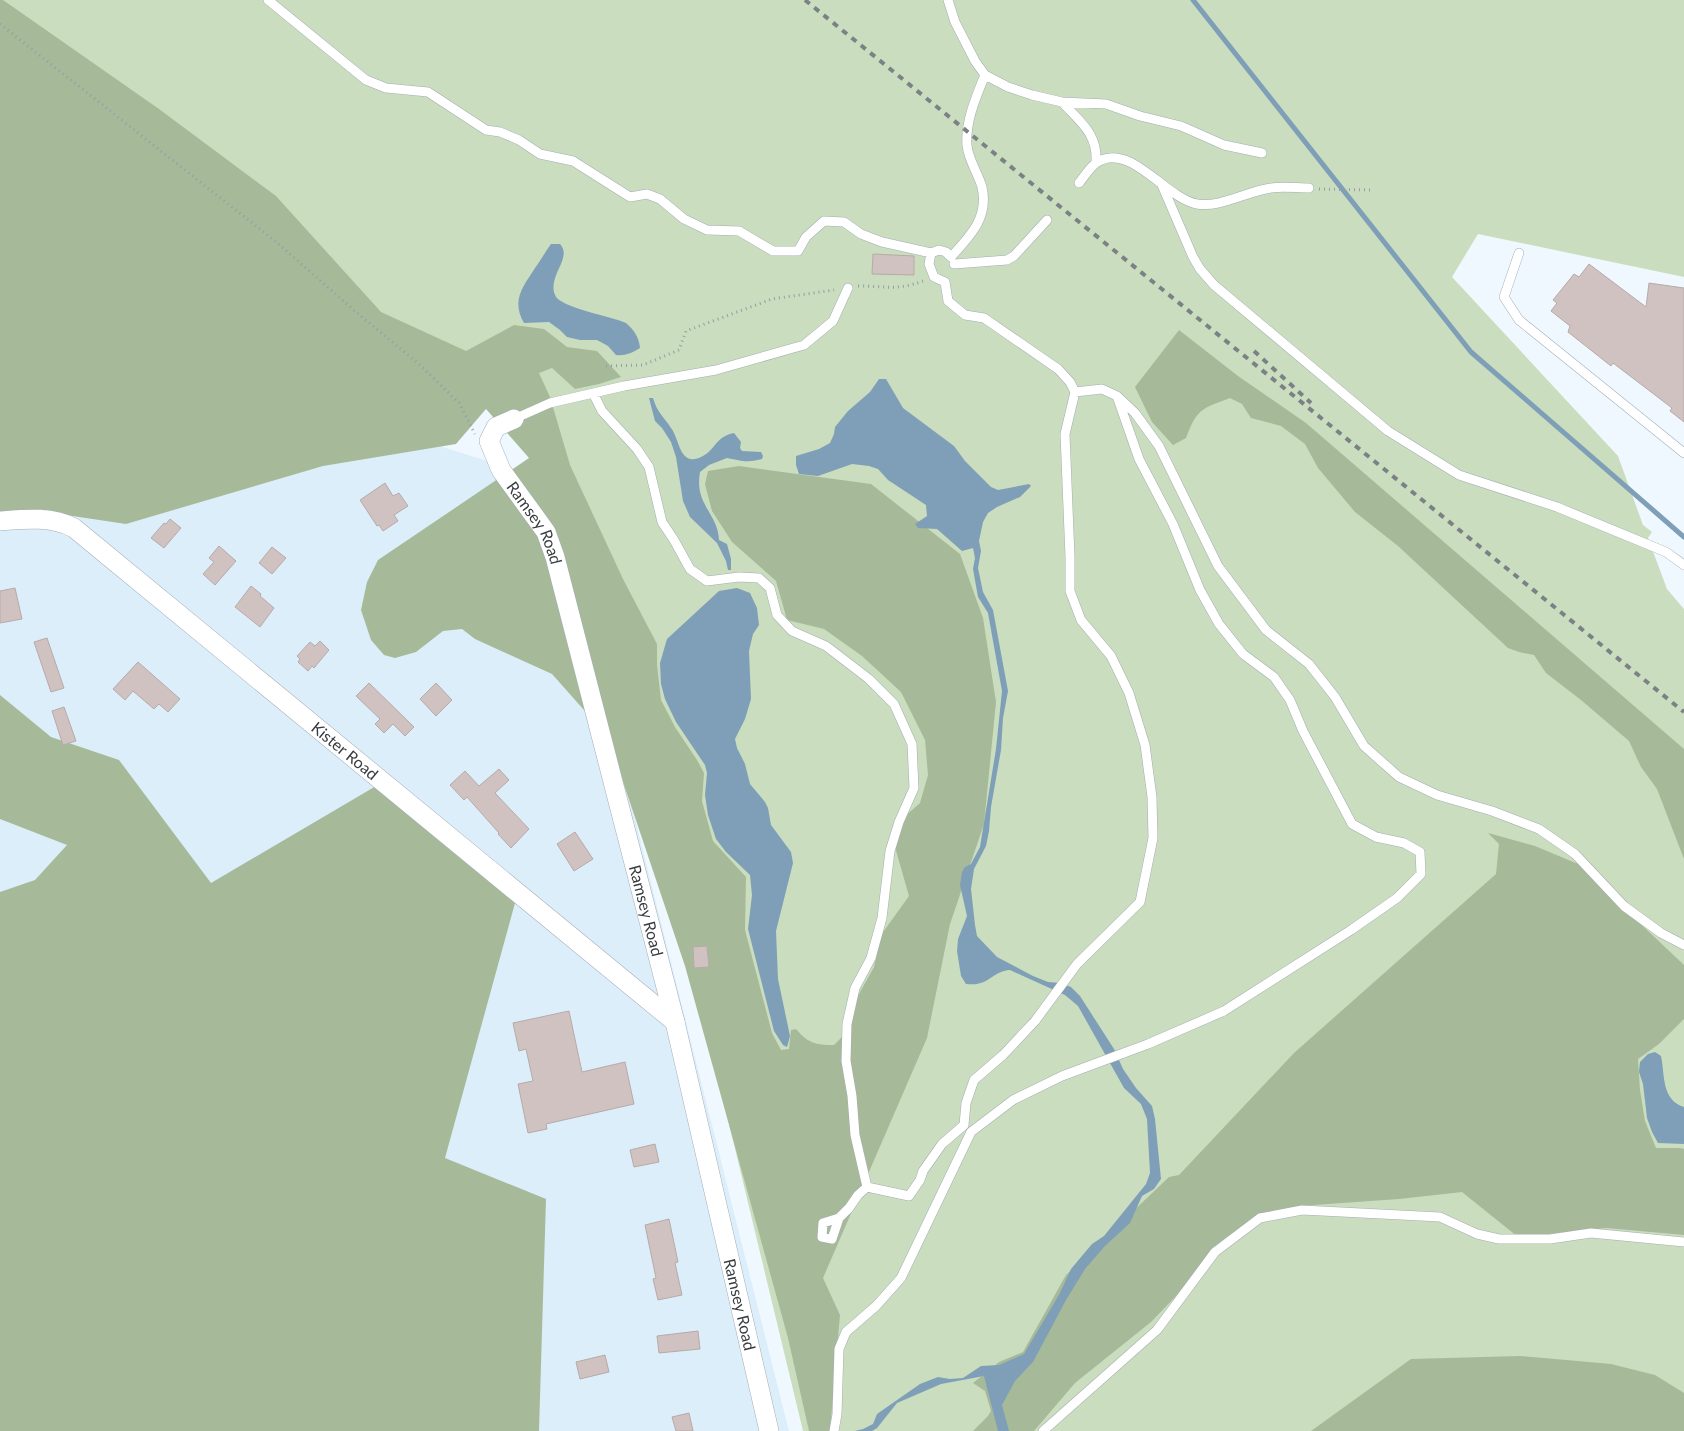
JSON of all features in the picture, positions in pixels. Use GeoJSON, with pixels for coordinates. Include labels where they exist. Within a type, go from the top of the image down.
{"type":"FeatureCollection","features":[{"type":"Feature","properties":{"kind":"street"},"geometry":{"type":"LineString","coordinates":[[489,441],[496,427],[514,419]]}},
{"type":"Feature","properties":{"kind":"street","name":"Ramsey Road"},"geometry":{"type":"LineString","coordinates":[[489,441],[501,470],[546,532],[555,557],[675,1022],[768,1431]]}},
{"type":"Feature","properties":{"kind":"street","name":"Kister Road"},"geometry":{"type":"LineString","coordinates":[[0,521],[34,519],[61,522],[74,528],[675,1022]]}},
{"type":"Feature","properties":{"kind":"lane"},"geometry":{"type":"LineString","coordinates":[[268,0],[366,80],[386,88],[428,92],[486,130],[500,132],[520,140],[540,154],[573,160],[630,197],[647,194],[660,199],[684,219],[707,230],[739,231],[773,251],[798,251],[806,237],[824,220],[844,222],[861,234],[882,242],[931,253],[939,250],[946,252],[951,257],[976,230],[984,204],[981,186],[972,165],[967,146],[972,108],[985,76]]}},
{"type":"Feature","properties":{"kind":"lane"},"geometry":{"type":"LineString","coordinates":[[948,0],[955,22],[975,62],[985,76],[1016,90],[1062,102],[1106,104],[1140,116],[1182,126],[1224,145],[1262,153]]}},
{"type":"Feature","properties":{"kind":"lane"},"geometry":{"type":"LineString","coordinates":[[1062,102],[1090,133],[1095,142],[1096,163]]}},
{"type":"Feature","properties":{"kind":"lane"},"geometry":{"type":"LineString","coordinates":[[1078,183],[1096,163],[1116,158],[1129,160],[1174,194],[1198,204],[1223,202],[1271,188],[1309,188]]}},
{"type":"Feature","properties":{"kind":"lane"},"geometry":{"type":"LineString","coordinates":[[1162,185],[1193,257],[1200,269],[1214,285],[1388,431],[1459,475],[1557,506],[1666,552],[1684,565]]}},
{"type":"Feature","properties":{"kind":"lane"},"geometry":{"type":"LineString","coordinates":[[954,264],[1006,260],[1014,256],[1047,220]]}},
{"type":"Feature","properties":{"kind":"lane"},"geometry":{"type":"LineString","coordinates":[[867,1187],[910,1196],[923,1171],[942,1144],[964,1124],[966,1103],[974,1080],[1003,1055],[1035,1021],[1077,964],[1140,902],[1153,838],[1152,797],[1144,745],[1129,693],[1111,656],[1081,620],[1070,591],[1065,434],[1075,392],[1070,382],[1058,369],[984,318],[965,315],[948,300],[945,282],[934,277],[929,264],[931,253]]}},
{"type":"Feature","properties":{"kind":"lane"},"geometry":{"type":"LineString","coordinates":[[1519,253],[1504,297],[1519,320],[1684,453]]}},
{"type":"Feature","properties":{"kind":"lane"},"geometry":{"type":"LineString","coordinates":[[514,419],[550,403],[624,386],[716,370],[804,345],[833,321],[848,288]]}},
{"type":"Feature","properties":{"kind":"lane"},"geometry":{"type":"LineString","coordinates":[[1075,392],[1102,389],[1117,396],[1135,413],[1159,446],[1218,566],[1266,630],[1309,664],[1336,697],[1364,746],[1398,777],[1437,795],[1492,811],[1539,829],[1575,854],[1624,906],[1661,933],[1684,945]]}},
{"type":"Feature","properties":{"kind":"lane"},"geometry":{"type":"LineString","coordinates":[[593,393],[602,411],[637,449],[649,467],[662,522],[690,569],[707,581],[739,577],[759,578],[770,588],[777,615],[792,631],[826,646],[869,679],[894,704],[912,744],[914,788],[899,822],[890,851],[882,918],[871,958],[855,988],[847,1024],[846,1061],[852,1096],[855,1135],[867,1187]]}},
{"type":"Feature","properties":{"kind":"lane"},"geometry":{"type":"LineString","coordinates":[[834,1431],[837,1414],[839,1349],[846,1332],[876,1306],[901,1278],[971,1132],[1013,1100],[1062,1076],[1148,1044],[1224,1011],[1351,930],[1397,898],[1421,874],[1420,852],[1404,843],[1376,837],[1352,824],[1303,731],[1290,700],[1274,677],[1243,654],[1218,624],[1200,590],[1174,524],[1139,460],[1117,396]]}},
{"type":"Feature","properties":{"kind":"lane"},"geometry":{"type":"LineString","coordinates":[[838,1218],[867,1187]]}},
{"type":"Feature","properties":{"kind":"lane"},"geometry":{"type":"LineString","coordinates":[[1042,1431],[1157,1330],[1215,1252],[1260,1218],[1302,1210],[1440,1217],[1477,1234],[1499,1238],[1550,1239],[1591,1234],[1684,1242]]}},
{"type":"Feature","properties":{"kind":"path"},"geometry":{"type":"LineString","coordinates":[[0,24],[275,240],[356,312],[419,364],[459,403],[475,434],[489,441]]}},
{"type":"Feature","properties":{"kind":"path"},"geometry":{"type":"LineString","coordinates":[[1309,188],[1374,190]]}},
{"type":"Feature","properties":{"kind":"path"},"geometry":{"type":"LineString","coordinates":[[606,366],[643,365],[679,350],[686,331],[772,299],[859,286],[889,289],[908,286],[934,277]]}},
{"type":"Feature","properties":{"kind":"shaded area"},"geometry":{"type":"Polygon","coordinates":[[[383,428],[550,481],[789,1431],[0,1431],[0,494],[383,428]]]}},
{"type":"Feature","properties":{"kind":"green space"},"geometry":{"type":"Polygon","coordinates":[[[0,0],[1684,0],[1684,277],[1478,234],[1452,277],[1618,456],[1643,525],[1652,532],[1648,538],[1667,589],[1684,609],[1684,1431],[803,1431],[591,551],[565,468],[0,0]]]}},
{"type":"Feature","properties":{"kind":"green space"},"geometry":{"type":"Polygon","coordinates":[[[0,0],[3,0],[159,109],[276,196],[381,312],[466,351],[514,325],[544,329],[567,347],[597,351],[621,377],[575,389],[552,368],[539,373],[550,397],[570,465],[623,579],[657,644],[661,700],[675,727],[704,773],[702,801],[713,841],[746,877],[745,930],[772,1033],[781,1050],[789,1049],[791,1030],[796,1029],[812,1042],[834,1045],[849,1030],[855,1001],[874,967],[881,935],[909,896],[895,847],[903,818],[920,803],[928,775],[925,740],[901,692],[862,656],[824,629],[787,620],[776,581],[732,542],[712,511],[705,484],[708,471],[739,466],[871,484],[960,554],[983,618],[996,702],[984,824],[950,924],[927,1038],[823,1278],[840,1315],[830,1431],[809,1431],[788,1338],[685,966],[608,737],[552,674],[475,639],[462,629],[443,631],[416,652],[395,658],[384,655],[371,640],[361,610],[367,582],[378,560],[529,458],[486,409],[456,444],[323,466],[126,524],[59,514],[0,527],[0,0]]]}},
{"type":"Feature","properties":{"kind":"green space"},"geometry":{"type":"Polygon","coordinates":[[[1179,330],[1238,376],[1306,423],[1684,749],[1684,859],[1657,789],[1641,767],[1629,741],[1546,673],[1534,655],[1508,648],[1398,546],[1355,512],[1318,468],[1305,444],[1281,426],[1251,418],[1242,404],[1230,398],[1201,411],[1193,421],[1186,438],[1173,445],[1152,422],[1135,387],[1179,330]]]}},
{"type":"Feature","properties":{"kind":"green space"},"geometry":{"type":"Polygon","coordinates":[[[0,695],[51,737],[119,760],[211,883],[376,786],[515,903],[445,1158],[546,1199],[539,1431],[0,1431],[0,892],[35,880],[67,845],[0,819],[0,695]]]}},
{"type":"Feature","properties":{"kind":"green space"},"geometry":{"type":"Polygon","coordinates":[[[1488,833],[1535,846],[1590,869],[1611,896],[1684,965],[1684,1019],[1659,1044],[1638,1059],[1645,1121],[1656,1148],[1684,1149],[1684,1235],[1606,1228],[1518,1237],[1462,1192],[1314,1205],[1257,1215],[1213,1249],[1177,1295],[1151,1322],[1075,1383],[1034,1431],[973,1431],[991,1411],[985,1391],[973,1383],[999,1362],[1023,1352],[1066,1275],[1169,1177],[1179,1175],[1294,1053],[1496,874],[1499,844],[1488,833]]]}},
{"type":"Feature","properties":{"kind":"green space"},"geometry":{"type":"Polygon","coordinates":[[[1520,1356],[1611,1364],[1655,1375],[1684,1393],[1684,1431],[1311,1431],[1411,1359],[1520,1356]]]}},
{"type":"Feature","properties":{"kind":"water"},"geometry":{"type":"Polygon","coordinates":[[[551,244],[560,244],[564,255],[556,274],[553,288],[559,300],[576,308],[626,323],[636,334],[640,348],[628,354],[616,355],[608,346],[597,340],[580,340],[567,337],[549,322],[524,323],[520,315],[520,294],[526,281],[551,244]]]}},
{"type":"Feature","properties":{"kind":"water"},"geometry":{"type":"Polygon","coordinates":[[[879,379],[886,379],[903,408],[954,446],[965,461],[991,487],[998,490],[1029,484],[1031,486],[1020,497],[988,513],[983,522],[979,541],[981,551],[978,568],[983,592],[993,610],[1008,691],[989,831],[986,846],[974,869],[971,889],[977,936],[997,957],[1033,976],[1048,982],[1060,983],[1071,987],[1080,996],[1114,1049],[1123,1069],[1152,1106],[1155,1119],[1161,1179],[1154,1189],[1142,1196],[1130,1223],[1105,1246],[1085,1269],[1033,1362],[1015,1381],[1002,1405],[1009,1431],[998,1431],[984,1376],[941,1384],[897,1403],[877,1428],[872,1431],[855,1431],[873,1424],[877,1414],[920,1384],[938,1377],[950,1379],[963,1378],[981,1366],[999,1365],[1024,1354],[1060,1293],[1071,1269],[1092,1244],[1104,1236],[1146,1184],[1150,1173],[1147,1119],[1141,1104],[1124,1088],[1078,1006],[1065,995],[1010,970],[998,973],[985,981],[974,984],[966,984],[961,976],[957,951],[958,939],[967,916],[960,885],[962,872],[965,867],[971,864],[980,847],[996,749],[1002,691],[988,613],[978,597],[973,569],[975,558],[973,548],[962,551],[937,529],[918,528],[915,524],[927,516],[926,505],[888,480],[878,469],[852,464],[818,476],[799,474],[796,465],[796,456],[819,449],[830,443],[835,427],[848,411],[870,392],[879,379]]]}},
{"type":"Feature","properties":{"kind":"water"},"geometry":{"type":"Polygon","coordinates":[[[649,398],[653,398],[658,410],[674,433],[681,451],[689,459],[703,456],[723,437],[734,433],[741,442],[740,448],[742,451],[761,452],[763,456],[762,459],[748,461],[727,458],[709,465],[700,472],[700,493],[715,523],[719,540],[727,544],[731,559],[731,570],[728,570],[726,561],[717,543],[690,517],[683,501],[676,457],[671,442],[655,421],[649,398]]]}},
{"type":"Feature","properties":{"kind":"water"},"geometry":{"type":"Polygon","coordinates":[[[737,588],[750,593],[757,608],[759,625],[753,634],[749,651],[751,699],[745,719],[735,739],[745,764],[750,784],[765,802],[771,825],[791,852],[793,863],[776,931],[778,979],[790,1036],[787,1047],[783,1045],[774,1031],[748,929],[752,895],[750,875],[726,852],[716,839],[708,815],[705,795],[707,773],[705,765],[676,722],[665,699],[661,684],[660,663],[667,639],[719,591],[737,588]]]}},
{"type":"Feature","properties":{"kind":"water"},"geometry":{"type":"Polygon","coordinates":[[[1655,1052],[1661,1056],[1665,1086],[1671,1099],[1684,1107],[1684,1144],[1658,1143],[1647,1118],[1643,1084],[1639,1072],[1640,1062],[1648,1054],[1655,1052]]]}},
{"type":"Feature","properties":{"kind":"building"},"geometry":{"type":"Polygon","coordinates":[[[873,254],[914,256],[914,275],[872,274],[873,254]]]}},
{"type":"Feature","properties":{"kind":"building"},"geometry":{"type":"Polygon","coordinates":[[[1589,264],[1646,307],[1649,283],[1684,288],[1684,422],[1670,411],[1672,408],[1613,363],[1611,366],[1568,332],[1570,326],[1551,311],[1557,303],[1553,300],[1574,274],[1579,277],[1589,264]]]}},
{"type":"Feature","properties":{"kind":"building"},"geometry":{"type":"Polygon","coordinates":[[[385,483],[393,496],[399,493],[408,506],[394,515],[398,521],[383,531],[379,525],[377,526],[360,500],[385,483]]]}},
{"type":"Feature","properties":{"kind":"building"},"geometry":{"type":"Polygon","coordinates":[[[170,519],[181,528],[164,548],[151,538],[170,519]]]}},
{"type":"Feature","properties":{"kind":"building"},"geometry":{"type":"Polygon","coordinates":[[[219,546],[236,561],[215,585],[203,574],[214,562],[209,558],[219,546]]]}},
{"type":"Feature","properties":{"kind":"building"},"geometry":{"type":"Polygon","coordinates":[[[272,547],[286,558],[272,574],[259,563],[272,547]]]}},
{"type":"Feature","properties":{"kind":"building"},"geometry":{"type":"Polygon","coordinates":[[[251,586],[274,608],[260,627],[235,607],[251,586]]]}},
{"type":"Feature","properties":{"kind":"building"},"geometry":{"type":"Polygon","coordinates":[[[15,588],[22,619],[0,623],[0,591],[15,588]]]}},
{"type":"Feature","properties":{"kind":"building"},"geometry":{"type":"Polygon","coordinates":[[[47,638],[64,688],[51,692],[34,642],[47,638]]]}},
{"type":"Feature","properties":{"kind":"building"},"geometry":{"type":"Polygon","coordinates":[[[320,641],[329,650],[314,668],[312,666],[308,671],[298,662],[300,659],[297,656],[310,642],[315,646],[320,641]]]}},
{"type":"Feature","properties":{"kind":"building"},"geometry":{"type":"Polygon","coordinates":[[[138,662],[180,699],[168,712],[159,704],[154,709],[133,691],[125,700],[113,689],[138,662]]]}},
{"type":"Feature","properties":{"kind":"building"},"geometry":{"type":"Polygon","coordinates":[[[369,683],[414,727],[405,736],[393,724],[384,733],[375,724],[380,719],[356,696],[369,683]]]}},
{"type":"Feature","properties":{"kind":"building"},"geometry":{"type":"Polygon","coordinates":[[[436,683],[452,700],[436,716],[420,699],[436,683]]]}},
{"type":"Feature","properties":{"kind":"building"},"geometry":{"type":"Polygon","coordinates":[[[64,707],[76,741],[63,745],[52,711],[64,707]]]}},
{"type":"Feature","properties":{"kind":"building"},"geometry":{"type":"Polygon","coordinates":[[[499,769],[509,780],[495,793],[529,829],[511,848],[467,797],[464,800],[450,785],[465,771],[479,786],[499,769]]]}},
{"type":"Feature","properties":{"kind":"building"},"geometry":{"type":"Polygon","coordinates":[[[575,832],[593,859],[574,871],[557,844],[575,832]]]}},
{"type":"Feature","properties":{"kind":"building"},"geometry":{"type":"Polygon","coordinates":[[[707,946],[709,967],[694,968],[693,947],[707,946]]]}},
{"type":"Feature","properties":{"kind":"building"},"geometry":{"type":"Polygon","coordinates":[[[569,1011],[582,1072],[625,1062],[634,1104],[546,1124],[547,1129],[528,1133],[518,1084],[533,1081],[526,1049],[519,1051],[513,1023],[569,1011]]]}},
{"type":"Feature","properties":{"kind":"building"},"geometry":{"type":"Polygon","coordinates":[[[655,1144],[659,1162],[634,1167],[630,1150],[655,1144]]]}},
{"type":"Feature","properties":{"kind":"building"},"geometry":{"type":"Polygon","coordinates":[[[669,1219],[678,1262],[675,1263],[682,1295],[658,1300],[653,1279],[656,1278],[645,1225],[669,1219]]]}},
{"type":"Feature","properties":{"kind":"building"},"geometry":{"type":"Polygon","coordinates":[[[698,1331],[700,1349],[659,1353],[657,1336],[698,1331]]]}},
{"type":"Feature","properties":{"kind":"building"},"geometry":{"type":"Polygon","coordinates":[[[605,1355],[609,1372],[580,1379],[576,1362],[605,1355]]]}},
{"type":"Feature","properties":{"kind":"building"},"geometry":{"type":"Polygon","coordinates":[[[689,1413],[693,1431],[676,1431],[672,1417],[689,1413]]]}},
{"type":"Feature","properties":{"kind":"waterway"},"geometry":{"type":"LineString","coordinates":[[1193,0],[1471,352],[1684,537]]}},
{"type":"Feature","properties":{"kind":"railway"},"geometry":{"type":"LineString","coordinates":[[805,0],[1684,712]]}},
{"type":"Feature","properties":{"kind":"railway"},"geometry":{"type":"LineString","coordinates":[[1254,351],[1311,403]]}}]}
